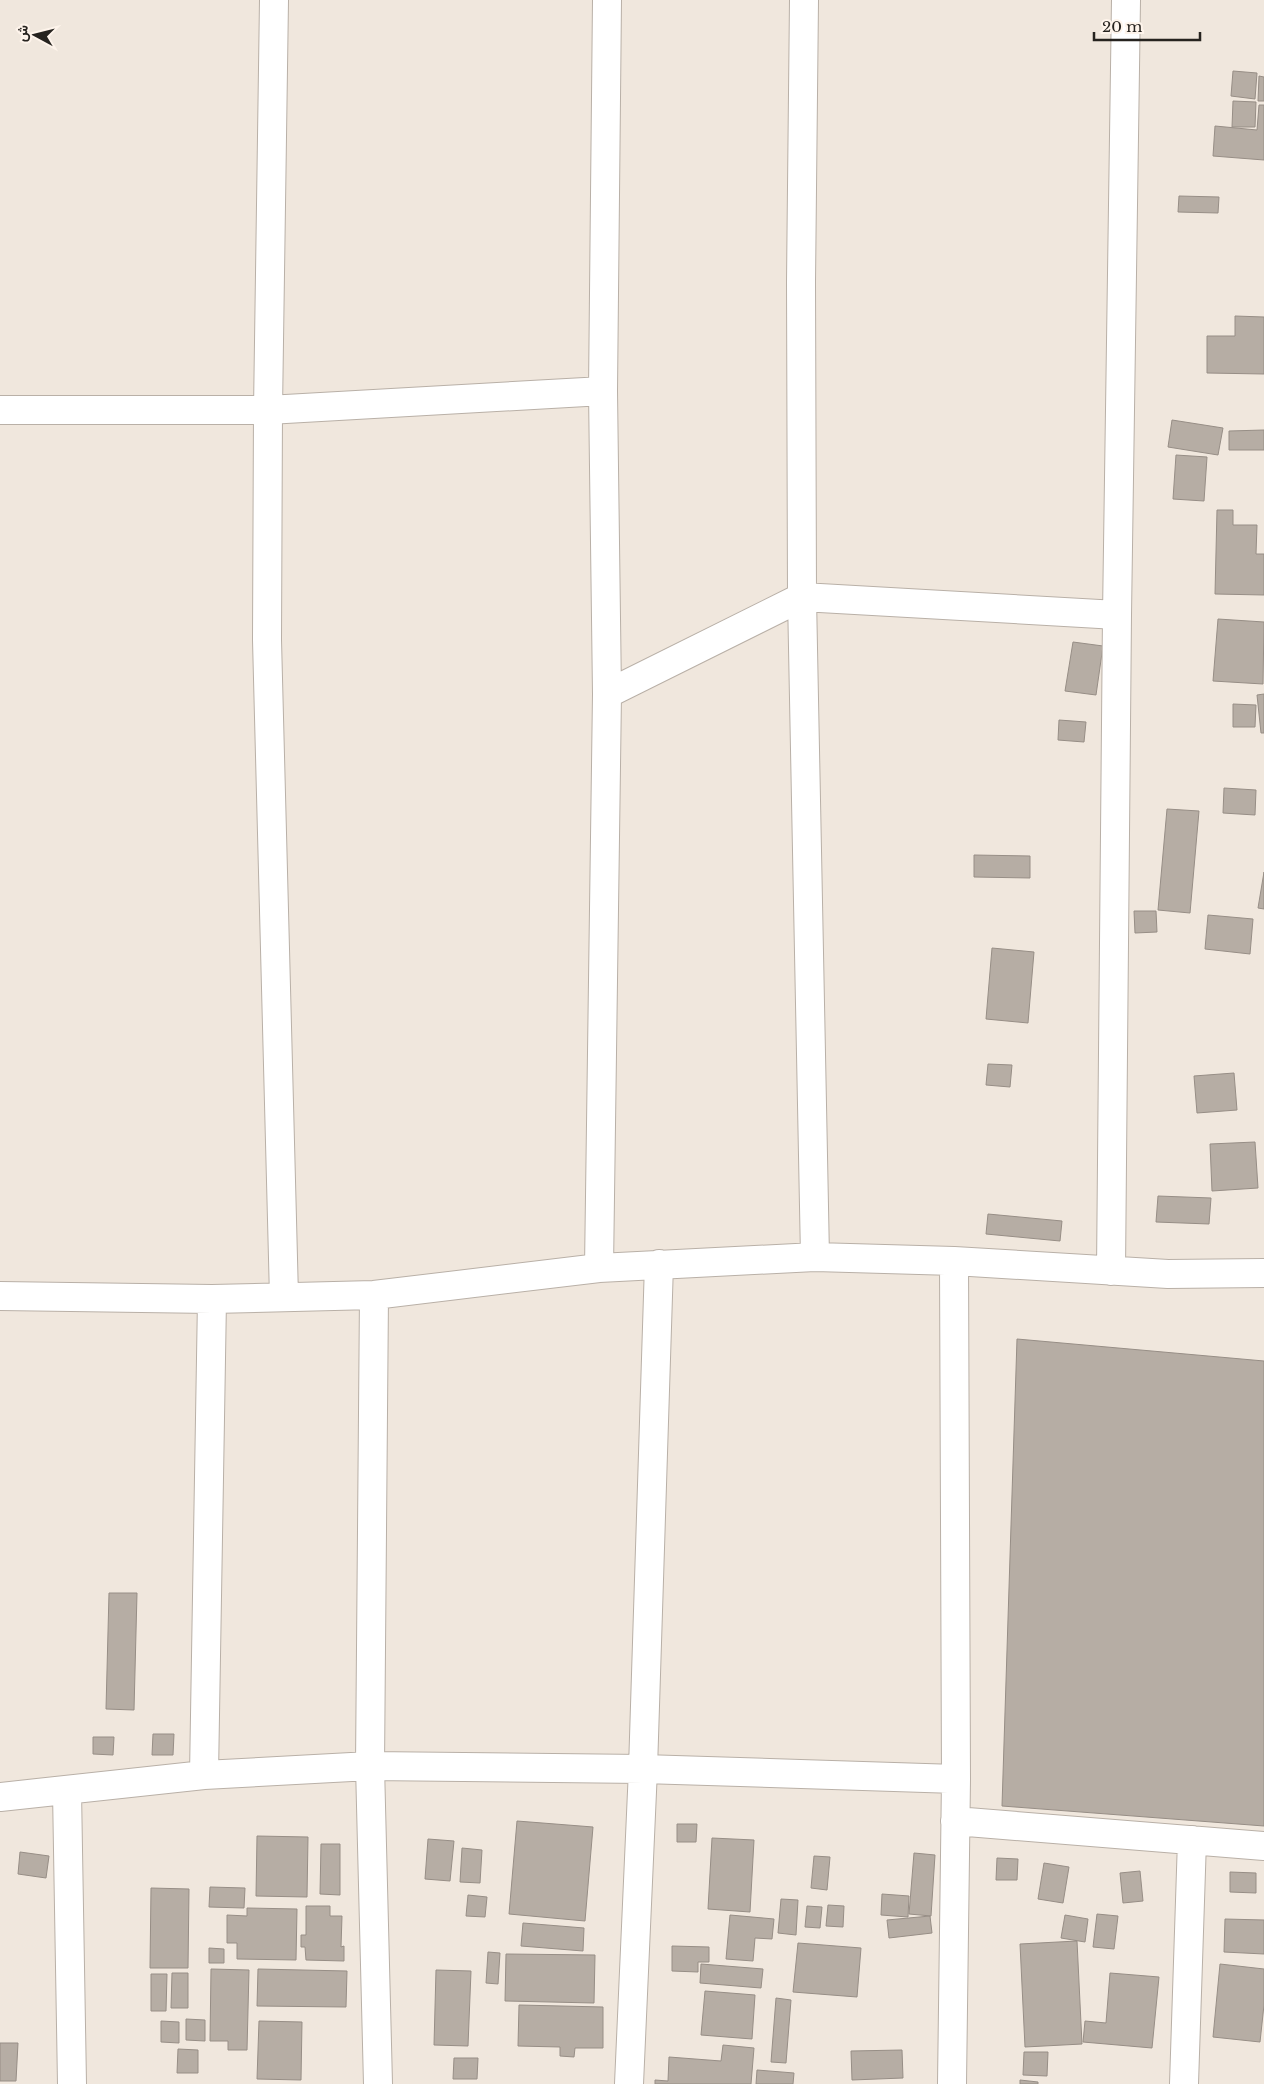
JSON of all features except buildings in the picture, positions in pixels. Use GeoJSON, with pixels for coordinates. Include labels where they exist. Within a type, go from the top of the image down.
{"type":"FeatureCollection","features":[{"type":"Feature","properties":{"kind":"street"},"geometry":{"type":"LineString","coordinates":[[274,0],[268,410],[267,640],[284,1297]]}},
{"type":"Feature","properties":{"kind":"street"},"geometry":{"type":"LineString","coordinates":[[599,1268],[607,694],[603,391],[607,0]]}},
{"type":"Feature","properties":{"kind":"street"},"geometry":{"type":"LineString","coordinates":[[804,0],[801,282],[802,597],[815,1257]]}},
{"type":"Feature","properties":{"kind":"street"},"geometry":{"type":"LineString","coordinates":[[1111,1271],[1116,615],[1126,0]]}},
{"type":"Feature","properties":{"kind":"street"},"geometry":{"type":"LineString","coordinates":[[0,410],[268,410],[603,391]]}},
{"type":"Feature","properties":{"kind":"street"},"geometry":{"type":"LineString","coordinates":[[607,694],[802,597],[1116,615]]}},
{"type":"Feature","properties":{"kind":"street"},"geometry":{"type":"LineString","coordinates":[[0,1296],[212,1299],[374,1294],[599,1268],[815,1257],[954,1261],[1168,1274],[1264,1273]]}},
{"type":"Feature","properties":{"kind":"street"},"geometry":{"type":"LineString","coordinates":[[952,2084],[956,1821],[954,1261]]}},
{"type":"Feature","properties":{"kind":"street"},"geometry":{"type":"LineString","coordinates":[[629,2084],[643,1769],[659,1264]]}},
{"type":"Feature","properties":{"kind":"street"},"geometry":{"type":"LineString","coordinates":[[374,1294],[370,1766],[378,2084]]}},
{"type":"Feature","properties":{"kind":"street"},"geometry":{"type":"LineString","coordinates":[[204,1775],[212,1299]]}},
{"type":"Feature","properties":{"kind":"street"},"geometry":{"type":"LineString","coordinates":[[0,1797],[204,1775],[370,1766],[643,1769],[956,1779]]}},
{"type":"Feature","properties":{"kind":"street"},"geometry":{"type":"LineString","coordinates":[[67,1791],[72,2084]]}},
{"type":"Feature","properties":{"kind":"street"},"geometry":{"type":"LineString","coordinates":[[956,1821],[1264,1846]]}},
{"type":"Feature","properties":{"kind":"street"},"geometry":{"type":"LineString","coordinates":[[1184,2084],[1192,1840]]}}]}
